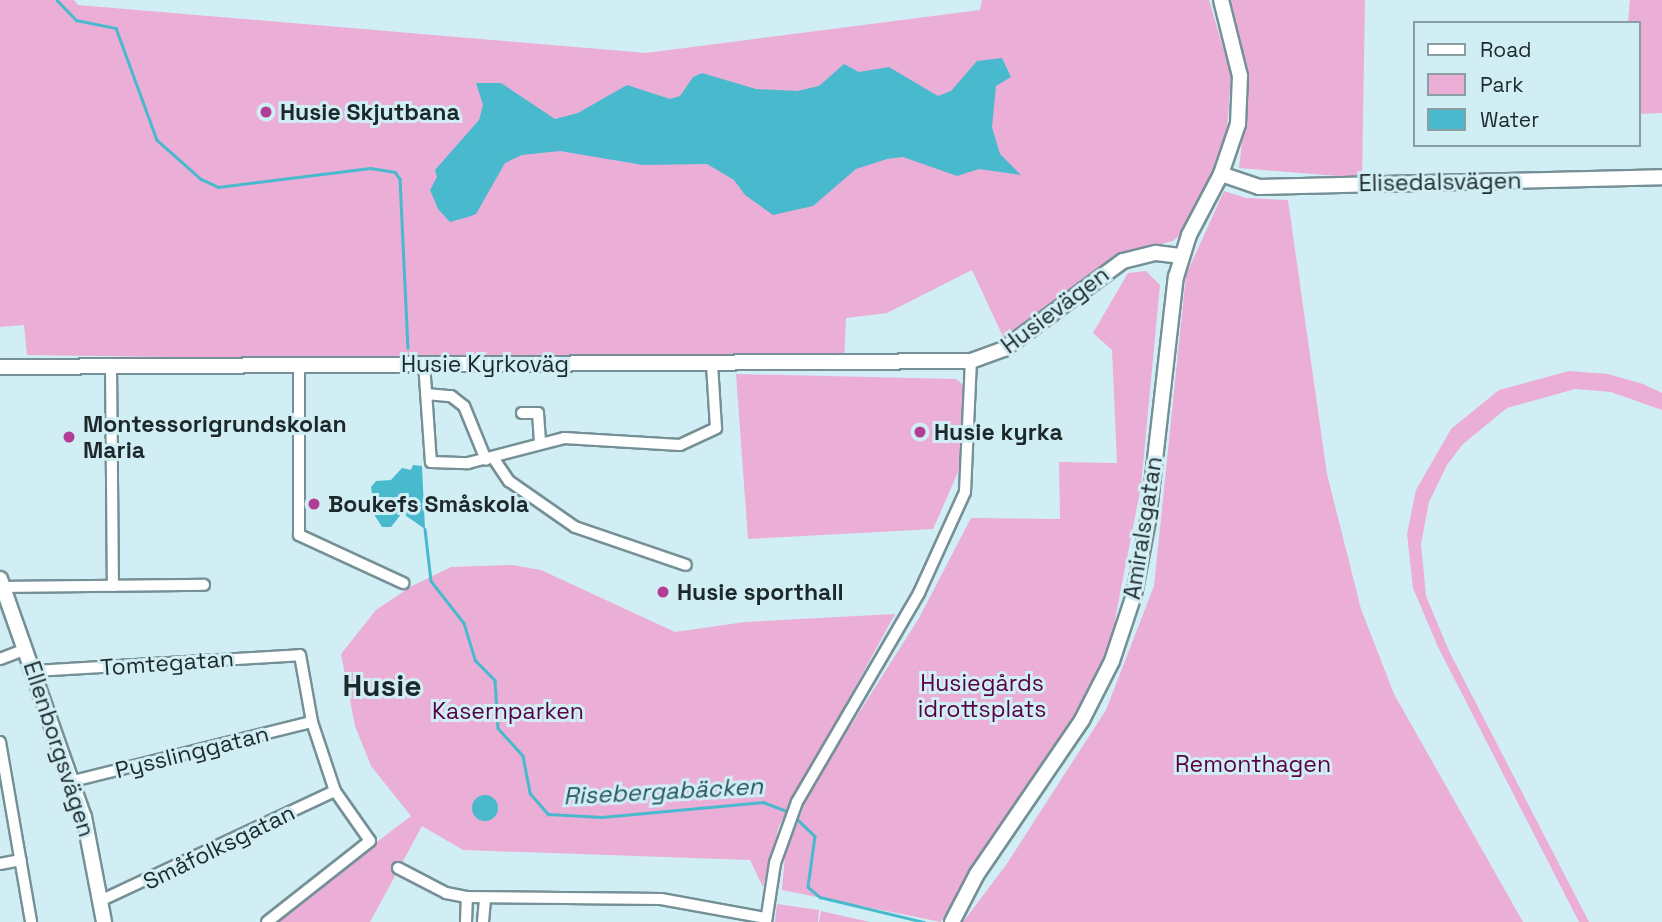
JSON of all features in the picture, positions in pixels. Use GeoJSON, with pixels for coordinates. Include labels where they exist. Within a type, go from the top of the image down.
{"type":"FeatureCollection","features":[{"type":"Feature","properties":{"kind":"street"},"geometry":{"type":"LineString","coordinates":[[1182,256],[1221,174],[1238,124],[1241,90],[1221,0]]}},
{"type":"Feature","properties":{"kind":"street","name":"Elisedalsvägen"},"geometry":{"type":"LineString","coordinates":[[1221,174],[1259,187],[1662,177]]}},
{"type":"Feature","properties":{"kind":"street","name":"Husievägen"},"geometry":{"type":"LineString","coordinates":[[766,920],[775,863],[797,802],[946,541],[965,492],[971,361],[1004,349],[1123,261],[1156,253],[1182,256]]}},
{"type":"Feature","properties":{"kind":"street","name":"Amiralsgatan"},"geometry":{"type":"LineString","coordinates":[[953,918],[977,874],[1069,743],[1124,628],[1148,521],[1167,333],[1182,256]]}},
{"type":"Feature","properties":{"kind":"street","name":"Husie Kyrkoväg"},"geometry":{"type":"LineString","coordinates":[[0,367],[971,361]]}},
{"type":"Feature","properties":{"kind":"street"},"geometry":{"type":"LineString","coordinates":[[424,363],[430,462],[490,459],[564,438],[680,445],[716,428],[712,364]]}},
{"type":"Feature","properties":{"kind":"street"},"geometry":{"type":"LineString","coordinates":[[111,365],[113,586]]}},
{"type":"Feature","properties":{"kind":"street"},"geometry":{"type":"LineString","coordinates":[[299,367],[299,536],[403,583]]}},
{"type":"Feature","properties":{"kind":"street"},"geometry":{"type":"LineString","coordinates":[[426,394],[451,396],[464,406],[490,459],[509,481],[575,527],[686,565]]}},
{"type":"Feature","properties":{"kind":"street"},"geometry":{"type":"LineString","coordinates":[[522,413],[538,413],[540,444]]}},
{"type":"Feature","properties":{"kind":"street"},"geometry":{"type":"LineString","coordinates":[[2,583],[204,585]]}},
{"type":"Feature","properties":{"kind":"street","name":"Ellenborgsvägen"},"geometry":{"type":"LineString","coordinates":[[2,583],[72,781],[102,900],[104,922]]}},
{"type":"Feature","properties":{"kind":"street"},"geometry":{"type":"LineString","coordinates":[[0,659],[26,649]]}},
{"type":"Feature","properties":{"kind":"street","name":"Tomtegatan"},"geometry":{"type":"LineString","coordinates":[[34,671],[300,655],[312,722]]}},
{"type":"Feature","properties":{"kind":"street"},"geometry":{"type":"LineString","coordinates":[[267,922],[370,841],[335,791],[312,722]]}},
{"type":"Feature","properties":{"kind":"street","name":"Pysslinggatan"},"geometry":{"type":"LineString","coordinates":[[72,781],[312,722]]}},
{"type":"Feature","properties":{"kind":"street"},"geometry":{"type":"LineString","coordinates":[[0,743],[32,922]]}},
{"type":"Feature","properties":{"kind":"street","name":"Småfolksgatan"},"geometry":{"type":"LineString","coordinates":[[102,900],[335,791]]}},
{"type":"Feature","properties":{"kind":"street"},"geometry":{"type":"LineString","coordinates":[[0,864],[21,860]]}},
{"type":"Feature","properties":{"kind":"street"},"geometry":{"type":"LineString","coordinates":[[398,868],[446,893],[467,897],[662,899],[766,920]]}},
{"type":"Feature","properties":{"kind":"street"},"geometry":{"type":"LineString","coordinates":[[466,922],[467,897]]}},
{"type":"Feature","properties":{"kind":"street"},"geometry":{"type":"LineString","coordinates":[[483,922],[485,898]]}},
{"type":"Feature","properties":{"kind":"green space"},"geometry":{"type":"Polygon","coordinates":[[[0,0],[74,0],[78,5],[646,53],[980,10],[982,0],[1209,0],[1231,75],[1226,144],[1182,233],[1173,241],[1113,256],[1006,343],[972,270],[887,313],[846,318],[844,361],[684,364],[27,355],[24,325],[0,327],[0,0]]]}},
{"type":"Feature","properties":{"kind":"green space"},"geometry":{"type":"Polygon","coordinates":[[[1228,0],[1365,0],[1362,178],[1239,168],[1249,81],[1228,0]]]}},
{"type":"Feature","properties":{"kind":"green space"},"geometry":{"type":"Polygon","coordinates":[[[1630,0],[1662,0],[1662,113],[1641,114],[1641,21],[1628,21],[1630,0]]]}},
{"type":"Feature","properties":{"kind":"green space","name":"Remonthagen"},"geometry":{"type":"Polygon","coordinates":[[[1224,191],[1246,198],[1288,200],[1327,474],[1361,609],[1394,694],[1523,922],[963,922],[1006,865],[1106,710],[1154,586],[1186,275],[1224,191]]]}},
{"type":"Feature","properties":{"kind":"green space","name":"Husiegårds idrottsplats"},"geometry":{"type":"Polygon","coordinates":[[[1146,271],[1160,285],[1141,486],[1108,656],[1066,742],[967,875],[941,922],[782,890],[785,855],[810,790],[919,618],[971,518],[1060,519],[1059,462],[1117,463],[1112,350],[1093,333],[1128,273],[1146,271]]]}},
{"type":"Feature","properties":{"kind":"green space"},"geometry":{"type":"Polygon","coordinates":[[[1569,371],[1608,374],[1643,384],[1662,393],[1662,410],[1611,392],[1575,389],[1507,408],[1463,444],[1447,465],[1429,502],[1421,544],[1426,596],[1449,651],[1589,922],[1579,922],[1438,647],[1413,588],[1407,534],[1416,490],[1451,429],[1499,390],[1569,371]]]}},
{"type":"Feature","properties":{"kind":"green space"},"geometry":{"type":"Polygon","coordinates":[[[736,374],[956,379],[962,384],[963,461],[933,529],[748,539],[736,374]]]}},
{"type":"Feature","properties":{"kind":"green space","name":"Kasernparken"},"geometry":{"type":"Polygon","coordinates":[[[512,565],[541,570],[675,632],[745,622],[895,614],[779,826],[763,887],[750,860],[463,850],[422,826],[370,922],[272,922],[411,816],[371,766],[355,726],[341,654],[376,610],[412,586],[451,567],[512,565]]]}},
{"type":"Feature","properties":{"kind":"green space"},"geometry":{"type":"Polygon","coordinates":[[[777,904],[819,910],[818,922],[775,922],[777,904]]]}},
{"type":"Feature","properties":{"kind":"green space"},"geometry":{"type":"Polygon","coordinates":[[[821,911],[870,922],[819,922],[821,911]]]}},
{"type":"Feature","properties":{"kind":"water"},"geometry":{"type":"Polygon","coordinates":[[[1002,58],[1011,77],[996,86],[992,127],[1000,154],[1021,175],[979,169],[957,176],[903,157],[887,159],[856,169],[813,206],[773,215],[745,195],[734,180],[707,164],[643,165],[560,151],[522,155],[505,163],[476,214],[468,217],[450,222],[438,209],[430,190],[437,177],[435,170],[479,120],[483,105],[476,83],[501,83],[555,119],[578,113],[627,85],[670,99],[680,96],[693,77],[702,73],[756,89],[797,91],[819,86],[844,64],[859,72],[889,67],[938,96],[951,91],[977,61],[1002,58]]]}},
{"type":"Feature","properties":{"kind":"water"},"geometry":{"type":"Polygon","coordinates":[[[413,465],[422,466],[425,529],[402,513],[391,527],[382,527],[375,516],[371,487],[376,481],[391,480],[402,468],[411,470],[413,465]]]}},
{"type":"Feature","properties":{"kind":"water"},"geometry":{"type":"Polygon","coordinates":[[[485,795],[494,799],[498,808],[494,817],[485,821],[476,817],[472,808],[476,799],[485,795]]]}},
{"type":"Feature","properties":{"kind":"waterway","name":"Risebergabäcken"},"geometry":{"type":"LineString","coordinates":[[57,0],[76,20],[116,28],[157,140],[201,179],[218,187],[370,168],[395,172],[400,179],[408,348]]}},
{"type":"Feature","properties":{"kind":"waterway","name":"Risebergabäcken"},"geometry":{"type":"LineString","coordinates":[[425,529],[431,581],[464,623],[475,660],[495,680],[498,728],[523,756],[530,793],[548,814],[602,817],[763,802],[789,812]]}},
{"type":"Feature","properties":{"kind":"waterway","name":"Risebergabäcken"},"geometry":{"type":"LineString","coordinates":[[794,816],[815,836],[808,887],[820,897],[924,922]]}},
{"type":"Feature","properties":{"kind":"place","name":"Husie Skjutbana"},"geometry":{"type":"Point","coordinates":[266,112]}},
{"type":"Feature","properties":{"kind":"place","name":"Husie kyrka"},"geometry":{"type":"Point","coordinates":[920,432]}},
{"type":"Feature","properties":{"kind":"place","name":"Montessorigrundskolan Maria"},"geometry":{"type":"Point","coordinates":[69,437]}},
{"type":"Feature","properties":{"kind":"place","name":"Boukefs Småskola"},"geometry":{"type":"Point","coordinates":[314,504]}},
{"type":"Feature","properties":{"kind":"place","name":"Husie sporthall"},"geometry":{"type":"Point","coordinates":[663,592]}},
{"type":"Feature","properties":{"kind":"district","name":"Husie"},"geometry":{"type":"Point","coordinates":[382,686]}}]}
